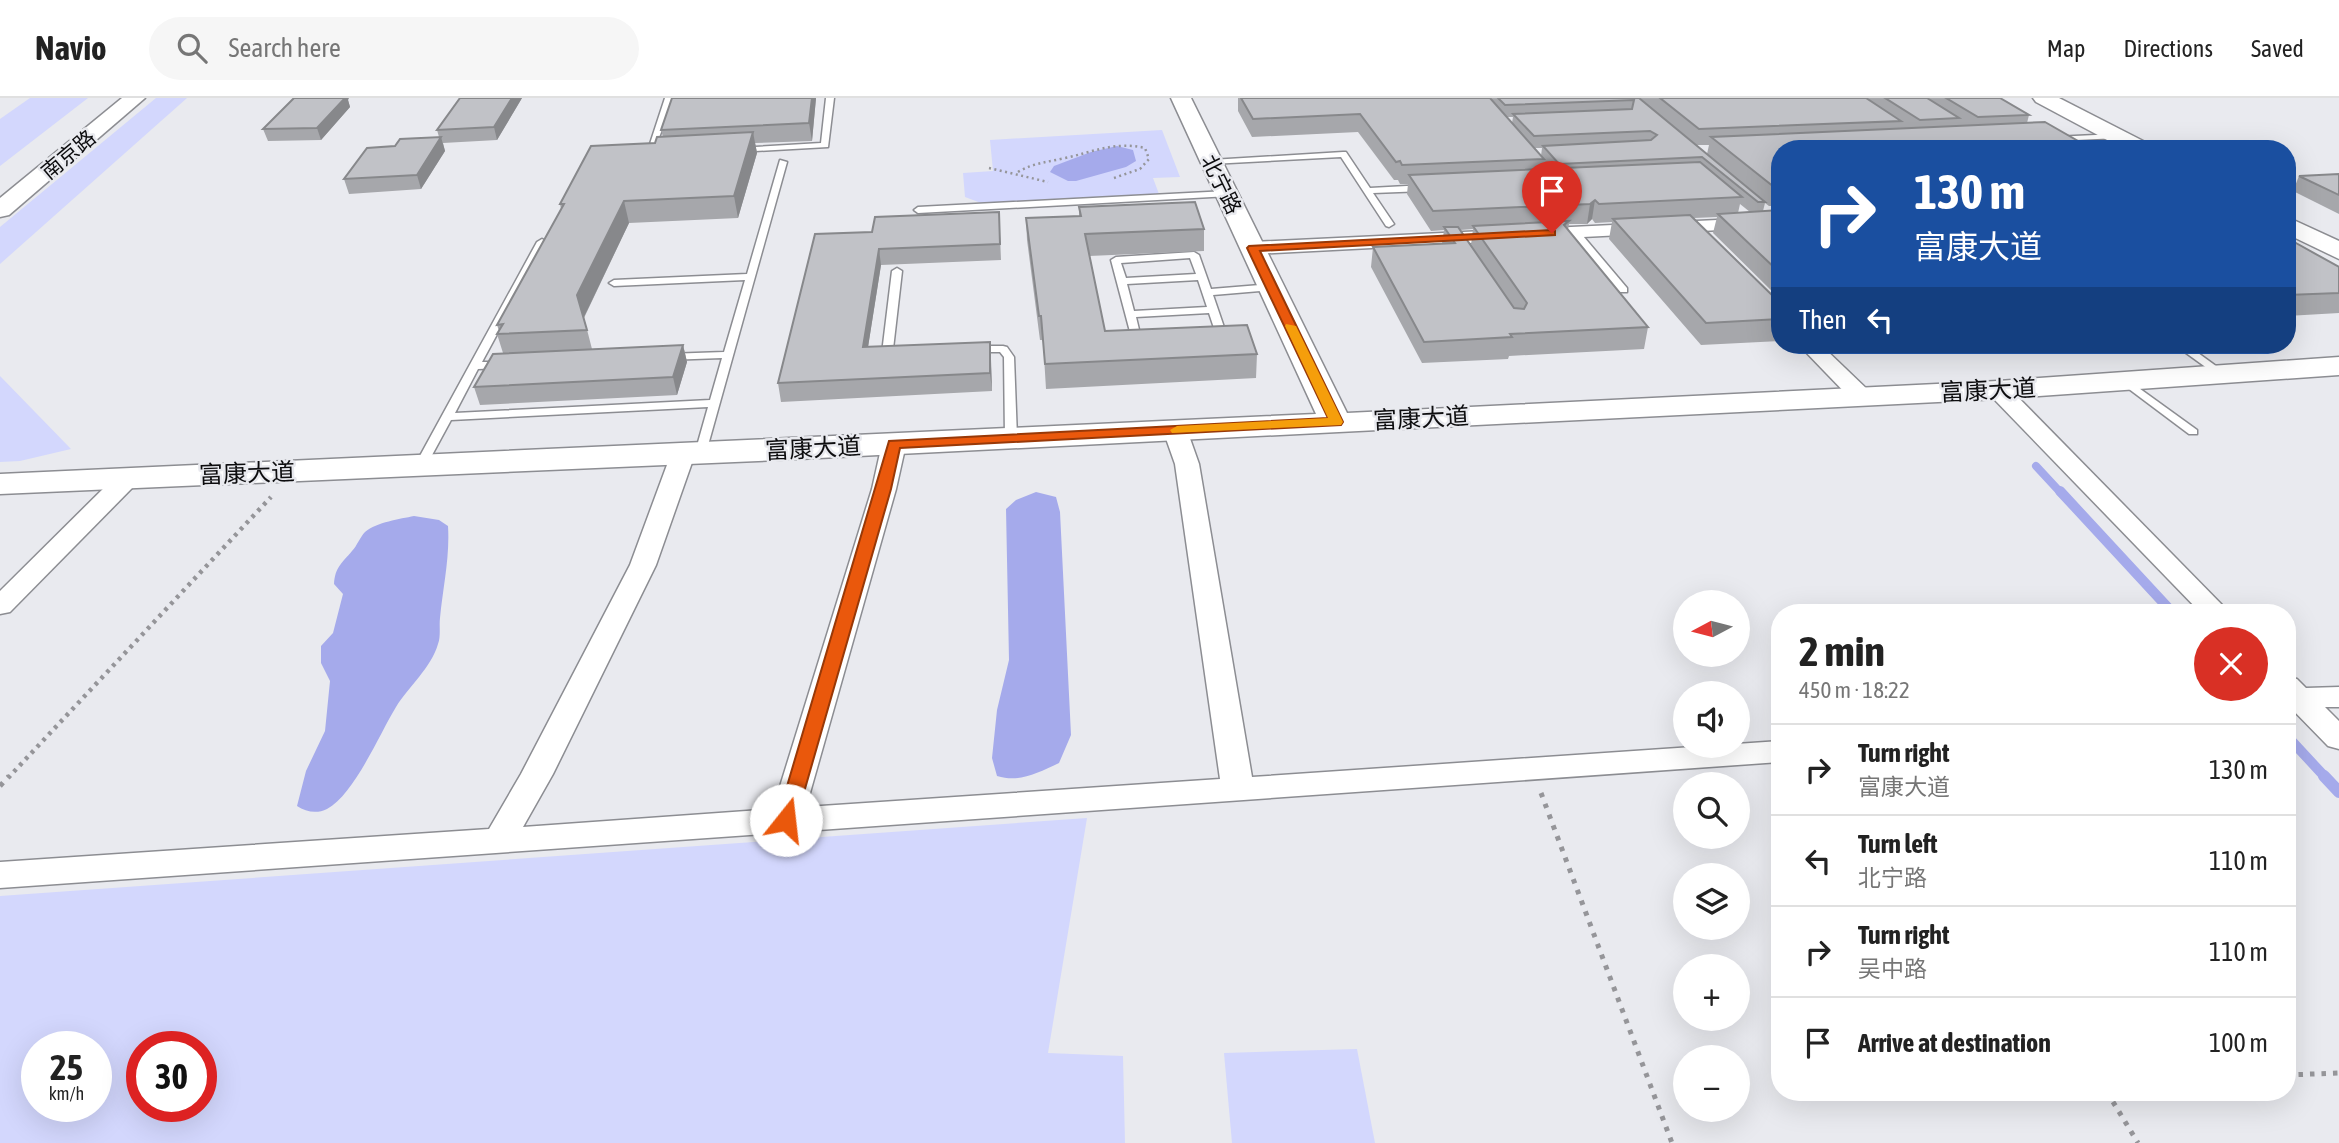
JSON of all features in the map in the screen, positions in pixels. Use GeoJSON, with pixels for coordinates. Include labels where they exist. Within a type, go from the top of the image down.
{"type":"FeatureCollection","features":[{"type":"Feature","properties":{"kind":"street","name":"南京路"},"geometry":{"type":"LineString","coordinates":[[0,210],[135,98]]}},
{"type":"Feature","properties":{"kind":"street","name":"北宁路"},"geometry":{"type":"LineString","coordinates":[[1181,98],[1336,422]]}},
{"type":"Feature","properties":{"kind":"street"},"geometry":{"type":"LineString","coordinates":[[2043,98],[2124,140]]}},
{"type":"Feature","properties":{"kind":"street"},"geometry":{"type":"LineString","coordinates":[[1253,248],[1461,243],[1750,219],[1771,221]]}},
{"type":"Feature","properties":{"kind":"street"},"geometry":{"type":"LineString","coordinates":[[1691,226],[1711,246]]}},
{"type":"Feature","properties":{"kind":"street"},"geometry":{"type":"LineString","coordinates":[[2296,229],[2339,251]]}},
{"type":"Feature","properties":{"kind":"street"},"geometry":{"type":"LineString","coordinates":[[1818,354],[1861,396]]}},
{"type":"Feature","properties":{"kind":"street","name":"富康大道"},"geometry":{"type":"LineString","coordinates":[[0,484],[692,454],[1998,390],[2339,366]]}},
{"type":"Feature","properties":{"kind":"street"},"geometry":{"type":"LineString","coordinates":[[1998,390],[2208,604]]}},
{"type":"Feature","properties":{"kind":"street"},"geometry":{"type":"LineString","coordinates":[[1175,430],[1187,464],[1238,789]]}},
{"type":"Feature","properties":{"kind":"street"},"geometry":{"type":"LineString","coordinates":[[786,820],[884,489],[894,444]]}},
{"type":"Feature","properties":{"kind":"street"},"geometry":{"type":"LineString","coordinates":[[499,840],[537,774],[643,565],[692,454]]}},
{"type":"Feature","properties":{"kind":"street"},"geometry":{"type":"LineString","coordinates":[[0,606],[128,478]]}},
{"type":"Feature","properties":{"kind":"street"},"geometry":{"type":"LineString","coordinates":[[2306,702],[2339,739]]}},
{"type":"Feature","properties":{"kind":"street"},"geometry":{"type":"LineString","coordinates":[[0,875],[1771,752]]}},
{"type":"Feature","properties":{"kind":"lane"},"geometry":{"type":"LineString","coordinates":[[662,153],[649,154],[669,98]]}},
{"type":"Feature","properties":{"kind":"lane"},"geometry":{"type":"LineString","coordinates":[[730,150],[825,145],[830,98]]}},
{"type":"Feature","properties":{"kind":"lane"},"geometry":{"type":"LineString","coordinates":[[2053,140],[2048,137],[2116,136]]}},
{"type":"Feature","properties":{"kind":"lane"},"geometry":{"type":"LineString","coordinates":[[1211,162],[1343,154],[1389,224]]}},
{"type":"Feature","properties":{"kind":"lane"},"geometry":{"type":"LineString","coordinates":[[692,454],[715,403],[783,162]]}},
{"type":"Feature","properties":{"kind":"lane"},"geometry":{"type":"LineString","coordinates":[[1367,191],[1434,188]]}},
{"type":"Feature","properties":{"kind":"lane"},"geometry":{"type":"LineString","coordinates":[[918,210],[1227,194]]}},
{"type":"Feature","properties":{"kind":"lane"},"geometry":{"type":"LineString","coordinates":[[1575,232],[1623,290]]}},
{"type":"Feature","properties":{"kind":"lane"},"geometry":{"type":"LineString","coordinates":[[421,466],[542,242]]}},
{"type":"Feature","properties":{"kind":"lane"},"geometry":{"type":"LineString","coordinates":[[1161,340],[1137,341],[1116,260],[1194,255],[1222,336],[1198,338]]}},
{"type":"Feature","properties":{"kind":"lane"},"geometry":{"type":"LineString","coordinates":[[897,271],[887,353],[912,352]]}},
{"type":"Feature","properties":{"kind":"lane"},"geometry":{"type":"LineString","coordinates":[[614,283],[750,277]]}},
{"type":"Feature","properties":{"kind":"lane"},"geometry":{"type":"LineString","coordinates":[[1122,281],[1201,277]]}},
{"type":"Feature","properties":{"kind":"lane"},"geometry":{"type":"LineString","coordinates":[[1207,292],[1272,287]]}},
{"type":"Feature","properties":{"kind":"lane"},"geometry":{"type":"LineString","coordinates":[[1130,314],[1213,310]]}},
{"type":"Feature","properties":{"kind":"lane"},"geometry":{"type":"LineString","coordinates":[[963,350],[1003,349],[1009,357],[1011,438]]}},
{"type":"Feature","properties":{"kind":"lane"},"geometry":{"type":"LineString","coordinates":[[2193,354],[2222,374]]}},
{"type":"Feature","properties":{"kind":"lane"},"geometry":{"type":"LineString","coordinates":[[648,358],[728,355]]}},
{"type":"Feature","properties":{"kind":"lane"},"geometry":{"type":"LineString","coordinates":[[475,366],[515,364]]}},
{"type":"Feature","properties":{"kind":"lane"},"geometry":{"type":"LineString","coordinates":[[2125,381],[2193,432]]}},
{"type":"Feature","properties":{"kind":"lane"},"geometry":{"type":"LineString","coordinates":[[447,417],[715,403]]}},
{"type":"Feature","properties":{"kind":"path"},"geometry":{"type":"LineString","coordinates":[[1018,172],[1035,163],[1068,157],[1107,145],[1128,144],[1145,148],[1149,159],[1146,164],[1102,182]]}},
{"type":"Feature","properties":{"kind":"path"},"geometry":{"type":"LineString","coordinates":[[989,168],[1018,172],[1031,179],[1053,184]]}},
{"type":"Feature","properties":{"kind":"path"},"geometry":{"type":"LineString","coordinates":[[0,786],[296,471]]}},
{"type":"Feature","properties":{"kind":"path"},"geometry":{"type":"LineString","coordinates":[[1532,768],[1672,1143]]}},
{"type":"Feature","properties":{"kind":"path"},"geometry":{"type":"LineString","coordinates":[[2296,1075],[2339,1073]]}},
{"type":"Feature","properties":{"kind":"path"},"geometry":{"type":"LineString","coordinates":[[2112,1101],[2138,1143]]}},
{"type":"Feature","properties":{"kind":"shaded area"},"geometry":{"type":"Polygon","coordinates":[[[30,98],[88,98],[0,166],[0,119],[30,98]]]}},
{"type":"Feature","properties":{"kind":"shaded area"},"geometry":{"type":"Polygon","coordinates":[[[156,98],[187,98],[0,264],[0,227],[156,98]]]}},
{"type":"Feature","properties":{"kind":"shaded area"},"geometry":{"type":"Polygon","coordinates":[[[1162,130],[1180,177],[1153,178],[1159,194],[981,203],[965,197],[963,173],[993,171],[990,140],[1162,130]]]}},
{"type":"Feature","properties":{"kind":"shaded area"},"geometry":{"type":"Polygon","coordinates":[[[0,376],[71,449],[20,461],[0,462],[0,376]]]}},
{"type":"Feature","properties":{"kind":"shaded area"},"geometry":{"type":"Polygon","coordinates":[[[1087,818],[1048,1053],[1123,1056],[1125,1143],[0,1143],[0,896],[1087,818]]]}},
{"type":"Feature","properties":{"kind":"shaded area"},"geometry":{"type":"Polygon","coordinates":[[[1357,1049],[1375,1143],[1232,1143],[1224,1053],[1357,1049]]]}},
{"type":"Feature","properties":{"kind":"water"},"geometry":{"type":"Polygon","coordinates":[[[1117,146],[1133,150],[1136,161],[1126,167],[1076,181],[1068,181],[1050,172],[1054,166],[1091,152],[1117,146]]]}},
{"type":"Feature","properties":{"kind":"water"},"geometry":{"type":"Polygon","coordinates":[[[1036,492],[1056,497],[1060,512],[1071,735],[1059,763],[1028,776],[1005,778],[997,776],[992,758],[997,710],[1009,660],[1006,509],[1016,500],[1036,492]]]}},
{"type":"Feature","properties":{"kind":"water"},"geometry":{"type":"Polygon","coordinates":[[[414,516],[439,520],[448,526],[447,561],[435,653],[401,699],[347,791],[323,811],[304,810],[297,806],[306,771],[325,731],[330,681],[321,663],[321,646],[333,633],[343,594],[334,584],[336,573],[365,532],[382,523],[414,516]]]}},
{"type":"Feature","properties":{"kind":"building"},"geometry":{"type":"Polygon","coordinates":[[[294,98],[345,98],[317,128],[263,129],[294,98]]]}},
{"type":"Feature","properties":{"kind":"building"},"geometry":{"type":"Polygon","coordinates":[[[460,98],[512,98],[494,127],[437,130],[460,98]]]}},
{"type":"Feature","properties":{"kind":"building"},"geometry":{"type":"Polygon","coordinates":[[[672,98],[812,98],[809,123],[661,130],[672,98]]]}},
{"type":"Feature","properties":{"kind":"building"},"geometry":{"type":"Polygon","coordinates":[[[1241,98],[1490,98],[1544,159],[1402,165],[1400,161],[1396,162],[1360,114],[1253,119],[1241,98]]]}},
{"type":"Feature","properties":{"kind":"building"},"geometry":{"type":"Polygon","coordinates":[[[1498,98],[1639,98],[1765,202],[1758,202],[1702,157],[1559,164],[1543,146],[1651,140],[1657,135],[1650,131],[1534,136],[1513,114],[1632,109],[1634,100],[1505,105],[1498,98]]]}},
{"type":"Feature","properties":{"kind":"building"},"geometry":{"type":"Polygon","coordinates":[[[1660,98],[1866,98],[1901,121],[1699,129],[1660,98]]]}},
{"type":"Feature","properties":{"kind":"building"},"geometry":{"type":"Polygon","coordinates":[[[1885,98],[1927,98],[1959,118],[1920,120],[1885,98]]]}},
{"type":"Feature","properties":{"kind":"building"},"geometry":{"type":"Polygon","coordinates":[[[1946,98],[2000,98],[2029,115],[1978,117],[1946,98]]]}},
{"type":"Feature","properties":{"kind":"building"},"geometry":{"type":"Polygon","coordinates":[[[2045,122],[2076,140],[1771,140],[1771,185],[1711,137],[2045,122]]]}},
{"type":"Feature","properties":{"kind":"building"},"geometry":{"type":"Polygon","coordinates":[[[753,132],[734,196],[624,201],[577,295],[587,330],[497,334],[503,324],[497,325],[564,204],[560,204],[591,146],[655,143],[657,137],[753,132]]]}},
{"type":"Feature","properties":{"kind":"building"},"geometry":{"type":"Polygon","coordinates":[[[441,137],[417,175],[344,179],[367,148],[395,146],[400,139],[441,137]]]}},
{"type":"Feature","properties":{"kind":"building"},"geometry":{"type":"Polygon","coordinates":[[[1700,162],[1742,197],[1599,204],[1595,200],[1590,204],[1433,211],[1409,175],[1700,162]]]}},
{"type":"Feature","properties":{"kind":"building"},"geometry":{"type":"Polygon","coordinates":[[[2339,174],[2339,195],[2299,176],[2339,174]]]}},
{"type":"Feature","properties":{"kind":"building"},"geometry":{"type":"Polygon","coordinates":[[[1195,202],[1204,229],[1085,234],[1105,331],[1247,325],[1257,354],[1045,364],[1041,316],[1026,218],[1081,216],[1079,207],[1195,202]]]}},
{"type":"Feature","properties":{"kind":"building"},"geometry":{"type":"Polygon","coordinates":[[[1771,211],[1771,264],[1718,214],[1771,211]]]}},
{"type":"Feature","properties":{"kind":"building"},"geometry":{"type":"Polygon","coordinates":[[[999,212],[1000,244],[879,249],[863,347],[990,342],[990,373],[778,383],[815,234],[872,232],[875,217],[999,212]]]}},
{"type":"Feature","properties":{"kind":"building"},"geometry":{"type":"Polygon","coordinates":[[[1690,215],[1771,294],[1771,319],[1706,323],[1613,219],[1690,215]]]}},
{"type":"Feature","properties":{"kind":"building"},"geometry":{"type":"Polygon","coordinates":[[[1569,221],[1564,225],[1648,327],[1510,334],[1512,337],[1424,342],[1373,247],[1455,243],[1444,227],[1458,227],[1514,308],[1524,309],[1527,303],[1473,226],[1569,221]]]}},
{"type":"Feature","properties":{"kind":"building"},"geometry":{"type":"Polygon","coordinates":[[[2296,243],[2339,267],[2339,293],[2296,295],[2296,243]]]}},
{"type":"Feature","properties":{"kind":"building"},"geometry":{"type":"Polygon","coordinates":[[[683,345],[673,377],[474,387],[493,354],[683,345]]]}},
{"type":"Feature","properties":{"kind":"waterway"},"geometry":{"type":"LineString","coordinates":[[2036,466],[2061,493]]}},
{"type":"Feature","properties":{"kind":"waterway"},"geometry":{"type":"LineString","coordinates":[[2060,491],[2165,604]]}},
{"type":"Feature","properties":{"kind":"waterway"},"geometry":{"type":"LineString","coordinates":[[2296,746],[2326,778]]}},
{"type":"Feature","properties":{"kind":"waterway"},"geometry":{"type":"LineString","coordinates":[[2324,776],[2339,792]]}},
{"type":"Feature","properties":{"kind":"slow traffic"},"geometry":{"type":"LineString","coordinates":[[1177,430],[1336,422],[1291,326]]}},
{"type":"Feature","properties":{"kind":"route"},"geometry":{"type":"LineString","coordinates":[[786,820],[884,489],[894,444],[1336,422],[1253,248],[1552,233]]}}]}
